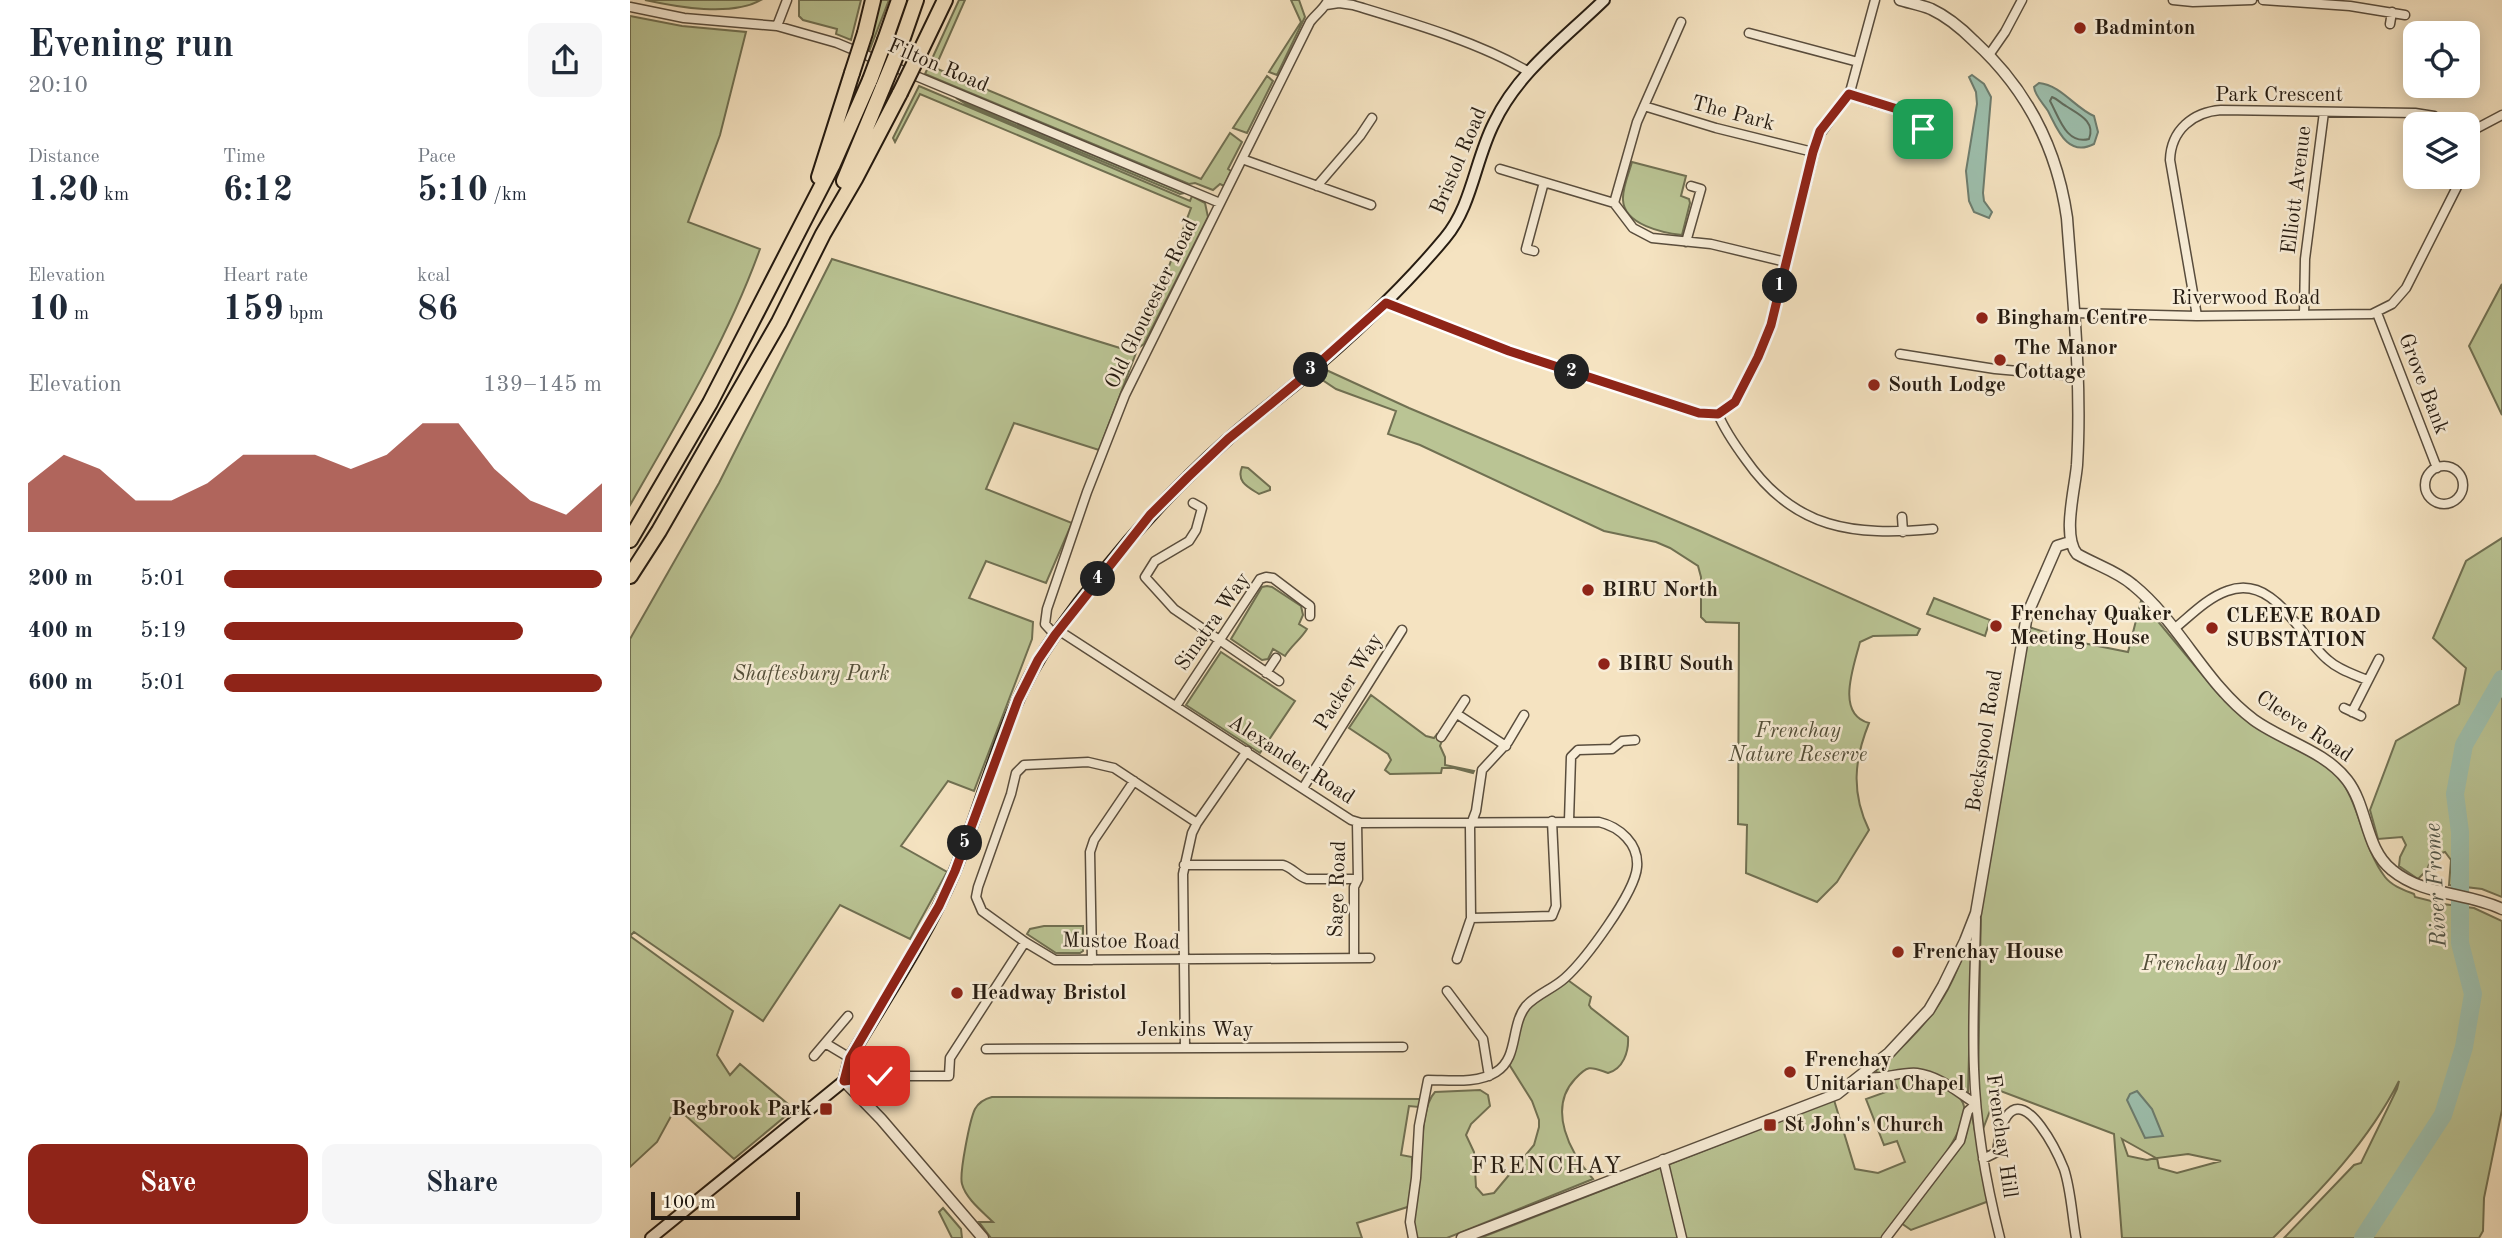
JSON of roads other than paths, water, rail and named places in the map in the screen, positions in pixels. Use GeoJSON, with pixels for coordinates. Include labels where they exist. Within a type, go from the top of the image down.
{"type":"FeatureCollection","features":[{"type":"Feature","properties":{"kind":"highway"},"geometry":{"type":"LineString","coordinates":[[811,205],[873,0]]}},
{"type":"Feature","properties":{"kind":"highway"},"geometry":{"type":"LineString","coordinates":[[822,234],[877,83],[885,40],[899,0]]}},
{"type":"Feature","properties":{"kind":"highway"},"geometry":{"type":"LineString","coordinates":[[630,540],[710,403],[811,205],[900,46],[916,0]]}},
{"type":"Feature","properties":{"kind":"highway"},"geometry":{"type":"LineString","coordinates":[[630,576],[659,531],[779,323],[822,234],[855,179],[900,93],[945,0]]}},
{"type":"Feature","properties":{"kind":"main road","name":"Bristol Road"},"geometry":{"type":"LineString","coordinates":[[844,1081],[850,1058],[939,906],[955,871],[1018,700],[1038,660],[1057,632],[1150,515],[1228,439],[1300,380],[1386,303],[1447,236],[1465,207],[1479,155],[1495,120],[1529,72],[1548,51],[1604,0]]}},
{"type":"Feature","properties":{"kind":"main road"},"geometry":{"type":"LineString","coordinates":[[651,1238],[844,1081]]}},
{"type":"Feature","properties":{"kind":"street"},"geometry":{"type":"LineString","coordinates":[[777,26],[787,0]]}},
{"type":"Feature","properties":{"kind":"street"},"geometry":{"type":"LineString","coordinates":[[1386,303],[1509,351],[1699,413],[1718,414],[1735,402],[1771,325],[1813,152],[1820,131],[1849,94],[1875,0]]}},
{"type":"Feature","properties":{"kind":"street"},"geometry":{"type":"LineString","coordinates":[[1900,0],[1932,10],[1963,30],[1989,55],[2026,99],[2052,152],[2064,195],[2067,218],[2078,405],[2077,465],[2070,541]]}},
{"type":"Feature","properties":{"kind":"street"},"geometry":{"type":"LineString","coordinates":[[1989,55],[2005,33],[2022,0]]}},
{"type":"Feature","properties":{"kind":"street"},"geometry":{"type":"LineString","coordinates":[[2173,0],[2252,0]]}},
{"type":"Feature","properties":{"kind":"street"},"geometry":{"type":"LineString","coordinates":[[2263,0],[2350,6],[2405,15]]}},
{"type":"Feature","properties":{"kind":"street"},"geometry":{"type":"LineString","coordinates":[[1327,2],[1353,5],[1436,31],[1529,72]]}},
{"type":"Feature","properties":{"kind":"street","name":"Old Gloucester Road"},"geometry":{"type":"LineString","coordinates":[[1057,632],[1047,628],[1045,615],[1087,492],[1125,395],[1310,23],[1327,2]]}},
{"type":"Feature","properties":{"kind":"street","name":"Filton Road"},"geometry":{"type":"LineString","coordinates":[[630,7],[684,18],[777,26],[837,43],[1220,204]]}},
{"type":"Feature","properties":{"kind":"street"},"geometry":{"type":"LineString","coordinates":[[2390,24],[2392,12]]}},
{"type":"Feature","properties":{"kind":"street"},"geometry":{"type":"LineString","coordinates":[[1614,204],[1637,122],[1681,22]]}},
{"type":"Feature","properties":{"kind":"street"},"geometry":{"type":"LineString","coordinates":[[1749,33],[1858,62]]}},
{"type":"Feature","properties":{"kind":"street"},"geometry":{"type":"LineString","coordinates":[[1849,94],[1926,118]]}},
{"type":"Feature","properties":{"kind":"street","name":"The Park"},"geometry":{"type":"LineString","coordinates":[[1644,106],[1716,128],[1813,152]]}},
{"type":"Feature","properties":{"kind":"street"},"geometry":{"type":"LineString","coordinates":[[1923,129],[1928,106]]}},
{"type":"Feature","properties":{"kind":"street"},"geometry":{"type":"LineString","coordinates":[[2480,125],[2501,110]]}},
{"type":"Feature","properties":{"kind":"street","name":"Park Crescent"},"geometry":{"type":"LineString","coordinates":[[2197,316],[2170,164],[2177,135],[2190,120],[2210,111],[2403,113]]}},
{"type":"Feature","properties":{"kind":"street","name":"Elliott Avenue"},"geometry":{"type":"LineString","coordinates":[[2304,316],[2306,250],[2324,112]]}},
{"type":"Feature","properties":{"kind":"street"},"geometry":{"type":"LineString","coordinates":[[1317,186],[1372,118]]}},
{"type":"Feature","properties":{"kind":"street"},"geometry":{"type":"LineString","coordinates":[[1355,121],[1366,127]]}},
{"type":"Feature","properties":{"kind":"street"},"geometry":{"type":"LineString","coordinates":[[1242,159],[1371,205]]}},
{"type":"Feature","properties":{"kind":"street"},"geometry":{"type":"LineString","coordinates":[[1500,169],[1614,204],[1628,223],[1645,236],[1659,240],[1711,244],[1786,262]]}},
{"type":"Feature","properties":{"kind":"street"},"geometry":{"type":"LineString","coordinates":[[1534,251],[1526,249],[1544,182]]}},
{"type":"Feature","properties":{"kind":"street"},"geometry":{"type":"LineString","coordinates":[[1686,242],[1701,189],[1691,186]]}},
{"type":"Feature","properties":{"kind":"street"},"geometry":{"type":"LineString","coordinates":[[2377,313],[2392,304],[2406,288],[2456,189]]}},
{"type":"Feature","properties":{"kind":"street","name":"Riverwood Road"},"geometry":{"type":"LineString","coordinates":[[2073,313],[2197,316],[2361,316],[2377,313]]}},
{"type":"Feature","properties":{"kind":"street","name":"Grove Bank"},"geometry":{"type":"LineString","coordinates":[[2377,313],[2437,468]]}},
{"type":"Feature","properties":{"kind":"street"},"geometry":{"type":"LineString","coordinates":[[1900,354],[1995,369],[2076,376]]}},
{"type":"Feature","properties":{"kind":"street"},"geometry":{"type":"LineString","coordinates":[[1718,414],[1724,429],[1758,478],[1774,494],[1814,520],[1832,526],[1871,532],[1933,529]]}},
{"type":"Feature","properties":{"kind":"street","name":"Grove Bank"},"geometry":{"type":"LineString","coordinates":[[2437,468],[2450,468],[2461,478],[2461,493],[2450,503],[2435,502],[2426,491],[2427,476],[2437,468]]}},
{"type":"Feature","properties":{"kind":"street"},"geometry":{"type":"LineString","coordinates":[[1193,503],[1202,508],[1196,530],[1189,541],[1155,561],[1145,577],[1174,610],[1279,681]]}},
{"type":"Feature","properties":{"kind":"street"},"geometry":{"type":"LineString","coordinates":[[1902,517],[1903,531]]}},
{"type":"Feature","properties":{"kind":"street","name":"Cleeve Road"},"geometry":{"type":"LineString","coordinates":[[2070,541],[2077,554],[2133,584],[2174,629],[2227,696],[2254,720],[2336,768],[2356,794],[2374,843],[2390,869],[2403,878],[2441,891],[2489,902],[2502,909]]}},
{"type":"Feature","properties":{"kind":"street","name":"Beckspool Road"},"geometry":{"type":"LineString","coordinates":[[1462,1238],[1837,1094],[1889,1053],[1929,1010],[1944,986],[1976,913],[2027,615],[2057,546],[2070,541]]}},
{"type":"Feature","properties":{"kind":"street","name":"Sinatra Way"},"geometry":{"type":"LineString","coordinates":[[1176,706],[1260,579],[1273,578],[1310,606],[1310,617]]}},
{"type":"Feature","properties":{"kind":"street"},"geometry":{"type":"LineString","coordinates":[[2174,629],[2215,596],[2240,587],[2257,590],[2273,598],[2326,659],[2367,680]]}},
{"type":"Feature","properties":{"kind":"street","name":"Packer Way"},"geometry":{"type":"LineString","coordinates":[[1303,788],[1402,630]]}},
{"type":"Feature","properties":{"kind":"street","name":"Alexander Road"},"geometry":{"type":"LineString","coordinates":[[1057,632],[1247,751],[1345,817],[1357,822],[1599,822],[1623,833],[1635,856],[1636,874],[1619,906],[1576,967],[1524,1008],[1510,1056],[1504,1066],[1489,1076]]}},
{"type":"Feature","properties":{"kind":"street"},"geometry":{"type":"LineString","coordinates":[[1384,635],[1394,642]]}},
{"type":"Feature","properties":{"kind":"street"},"geometry":{"type":"LineString","coordinates":[[1266,673],[1276,658]]}},
{"type":"Feature","properties":{"kind":"street"},"geometry":{"type":"LineString","coordinates":[[2361,716],[2348,710],[2379,659]]}},
{"type":"Feature","properties":{"kind":"street"},"geometry":{"type":"LineString","coordinates":[[1441,737],[1465,700]]}},
{"type":"Feature","properties":{"kind":"street"},"geometry":{"type":"LineString","coordinates":[[1457,714],[1506,746]]}},
{"type":"Feature","properties":{"kind":"street"},"geometry":{"type":"LineString","coordinates":[[1457,959],[1471,918],[1470,827],[1482,770],[1506,746],[1524,715]]}},
{"type":"Feature","properties":{"kind":"street"},"geometry":{"type":"LineString","coordinates":[[1572,821],[1573,752],[1612,749],[1622,741],[1635,740]]}},
{"type":"Feature","properties":{"kind":"street"},"geometry":{"type":"LineString","coordinates":[[1185,1048],[1184,865],[1197,823],[1247,751]]}},
{"type":"Feature","properties":{"kind":"street","name":"Mustoe Road"},"geometry":{"type":"LineString","coordinates":[[1197,823],[1114,768],[1101,763],[1026,764],[1018,769],[976,897],[982,911],[1055,960],[1370,958]]}},
{"type":"Feature","properties":{"kind":"street"},"geometry":{"type":"LineString","coordinates":[[1092,960],[1090,852],[1100,831],[1134,781]]}},
{"type":"Feature","properties":{"kind":"street"},"geometry":{"type":"LineString","coordinates":[[1471,918],[1552,916],[1556,906],[1552,821]]}},
{"type":"Feature","properties":{"kind":"street","name":"Sage Road"},"geometry":{"type":"LineString","coordinates":[[1354,958],[1357,822]]}},
{"type":"Feature","properties":{"kind":"street"},"geometry":{"type":"LineString","coordinates":[[1184,865],[1283,865],[1291,868],[1299,877],[1307,879],[1357,879]]}},
{"type":"Feature","properties":{"kind":"street","name":"Frenchay Hill"},"geometry":{"type":"LineString","coordinates":[[1976,913],[1976,1104],[1983,1159],[2000,1238]]}},
{"type":"Feature","properties":{"kind":"street"},"geometry":{"type":"LineString","coordinates":[[844,1081],[880,1076],[948,1076],[950,1058],[1025,942]]}},
{"type":"Feature","properties":{"kind":"street"},"geometry":{"type":"LineString","coordinates":[[1413,1238],[1410,1222],[1419,1126],[1428,1080],[1463,1081],[1489,1076],[1483,1039],[1447,991]]}},
{"type":"Feature","properties":{"kind":"street"},"geometry":{"type":"LineString","coordinates":[[814,1056],[848,1016]]}},
{"type":"Feature","properties":{"kind":"street"},"geometry":{"type":"LineString","coordinates":[[825,1043],[850,1058]]}},
{"type":"Feature","properties":{"kind":"street","name":"Jenkins Way"},"geometry":{"type":"LineString","coordinates":[[986,1049],[1403,1047]]}},
{"type":"Feature","properties":{"kind":"street","name":"Beckspool Road"},"geometry":{"type":"LineString","coordinates":[[1862,1076],[1868,1079],[1898,1073],[1918,1073],[1942,1081],[1976,1104]]}},
{"type":"Feature","properties":{"kind":"street"},"geometry":{"type":"LineString","coordinates":[[844,1081],[885,1124],[983,1238]]}},
{"type":"Feature","properties":{"kind":"street"},"geometry":{"type":"LineString","coordinates":[[1886,1238],[1960,1141],[1968,1111],[1976,1104]]}},
{"type":"Feature","properties":{"kind":"street"},"geometry":{"type":"LineString","coordinates":[[1983,1159],[1997,1152],[2006,1117],[2019,1109],[2026,1112],[2046,1134],[2065,1172],[2076,1238]]}},
{"type":"Feature","properties":{"kind":"street"},"geometry":{"type":"LineString","coordinates":[[1663,1159],[1682,1238]]}},
{"type":"Feature","properties":{"kind":"water"},"geometry":{"type":"Polygon","coordinates":[[[1972,75],[1984,84],[1991,97],[1983,193],[1984,201],[1992,212],[1989,218],[1974,212],[1969,201],[1966,171],[1977,104],[1976,92],[1969,77],[1972,75]]]}},
{"type":"Feature","properties":{"kind":"water"},"geometry":{"type":"Polygon","coordinates":[[[2039,83],[2061,92],[2094,116],[2098,132],[2094,144],[2077,147],[2064,139],[2036,93],[2034,87],[2039,83]]]}},
{"type":"Feature","properties":{"kind":"water"},"geometry":{"type":"Polygon","coordinates":[[[2137,1091],[2152,1109],[2163,1136],[2145,1138],[2127,1100],[2130,1094],[2137,1091]]]}},
{"type":"Feature","properties":{"kind":"waterway","name":"River Frome"},"geometry":{"type":"LineString","coordinates":[[2363,1238],[2443,1115],[2464,1047],[2473,994],[2460,943],[2460,832],[2455,794],[2464,745],[2502,679]]}},
{"type":"Feature","properties":{"kind":"place","name":"Badminton"},"geometry":{"type":"Point","coordinates":[2080,28]}},
{"type":"Feature","properties":{"kind":"place","name":"Bingham Centre"},"geometry":{"type":"Point","coordinates":[1982,318]}},
{"type":"Feature","properties":{"kind":"place","name":"The Manor Cottage"},"geometry":{"type":"Point","coordinates":[2000,360]}},
{"type":"Feature","properties":{"kind":"place","name":"South Lodge"},"geometry":{"type":"Point","coordinates":[1874,385]}},
{"type":"Feature","properties":{"kind":"place","name":"BIRU North"},"geometry":{"type":"Point","coordinates":[1588,590]}},
{"type":"Feature","properties":{"kind":"place","name":"Frenchay Quaker Meeting House"},"geometry":{"type":"Point","coordinates":[1996,626]}},
{"type":"Feature","properties":{"kind":"place","name":"CLEEVE ROAD SUBSTATION"},"geometry":{"type":"Point","coordinates":[2212,628]}},
{"type":"Feature","properties":{"kind":"place","name":"BIRU South"},"geometry":{"type":"Point","coordinates":[1604,664]}},
{"type":"Feature","properties":{"kind":"place","name":"Frenchay House"},"geometry":{"type":"Point","coordinates":[1898,952]}},
{"type":"Feature","properties":{"kind":"place","name":"Headway Bristol"},"geometry":{"type":"Point","coordinates":[957,993]}},
{"type":"Feature","properties":{"kind":"place","name":"Frenchay Unitarian Chapel"},"geometry":{"type":"Point","coordinates":[1790,1072]}},
{"type":"Feature","properties":{"kind":"place","name":"Begbrook Park"},"geometry":{"type":"Point","coordinates":[826,1109]}},
{"type":"Feature","properties":{"kind":"place","name":"St John's Church"},"geometry":{"type":"Point","coordinates":[1770,1125]}},
{"type":"Feature","properties":{"kind":"district","name":"FRENCHAY"},"geometry":{"type":"Point","coordinates":[1547,1167]}},
{"type":"Feature","properties":{"kind":"park label","name":"Shaftesbury Park"},"geometry":{"type":"Point","coordinates":[811,674]}},
{"type":"Feature","properties":{"kind":"park label","name":"Frenchay Nature Reserve"},"geometry":{"type":"Point","coordinates":[1798,743]}},
{"type":"Feature","properties":{"kind":"park label","name":"Frenchay Moor"},"geometry":{"type":"Point","coordinates":[2211,964]}}]}
